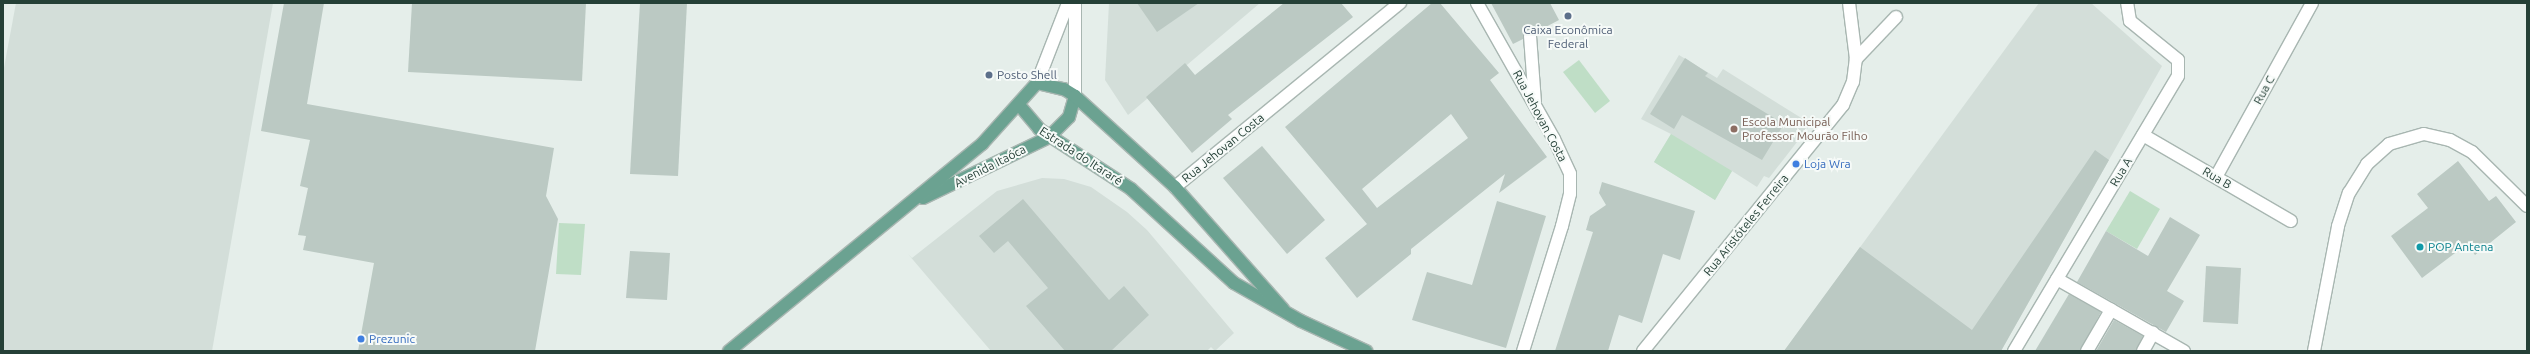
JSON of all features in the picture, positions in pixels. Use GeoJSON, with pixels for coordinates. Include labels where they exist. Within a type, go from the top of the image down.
{"type":"FeatureCollection","features":[{"type":"Feature","properties":{"kind":"main road","name":"Estrada do Itararé"},"geometry":{"type":"LineString","coordinates":[[1037,83],[1064,89],[1075,96],[1175,188],[1283,309]]}},
{"type":"Feature","properties":{"kind":"main road"},"geometry":{"type":"LineString","coordinates":[[1020,106],[1037,83]]}},
{"type":"Feature","properties":{"kind":"main road","name":"Avenida Itaóca"},"geometry":{"type":"LineString","coordinates":[[909,204],[976,175],[1049,137],[1069,117],[1075,96]]}},
{"type":"Feature","properties":{"kind":"main road","name":"Estrada do Itararé"},"geometry":{"type":"LineString","coordinates":[[1020,106],[1049,137],[1131,189],[1234,283],[1366,351]]}},
{"type":"Feature","properties":{"kind":"main road","name":"Avenida Itaóca"},"geometry":{"type":"LineString","coordinates":[[729,351],[982,144],[1020,106]]}},
{"type":"Feature","properties":{"kind":"street"},"geometry":{"type":"LineString","coordinates":[[1037,83],[1050,59],[1068,3]]}},
{"type":"Feature","properties":{"kind":"street","name":"Avenida Itaóca"},"geometry":{"type":"LineString","coordinates":[[1075,3],[1075,96]]}},
{"type":"Feature","properties":{"kind":"street","name":"Rua Jehovan Costa"},"geometry":{"type":"LineString","coordinates":[[1175,188],[1400,3]]}},
{"type":"Feature","properties":{"kind":"street","name":"Rua Jehovan Costa"},"geometry":{"type":"LineString","coordinates":[[1477,3],[1535,105],[1566,164],[1570,194],[1523,351]]}},
{"type":"Feature","properties":{"kind":"street","name":"Rua Aristóteles Ferreira"},"geometry":{"type":"LineString","coordinates":[[1642,351],[1832,120],[1853,82],[1856,58],[1850,3]]}},
{"type":"Feature","properties":{"kind":"street","name":"Rua A"},"geometry":{"type":"LineString","coordinates":[[2014,351],[2143,135],[2174,86],[2179,69],[2178,60],[2130,21],[2127,3]]}},
{"type":"Feature","properties":{"kind":"street","name":"Rua C"},"geometry":{"type":"LineString","coordinates":[[2216,177],[2312,3]]}},
{"type":"Feature","properties":{"kind":"street"},"geometry":{"type":"LineString","coordinates":[[1856,58],[1896,17]]}},
{"type":"Feature","properties":{"kind":"street"},"geometry":{"type":"LineString","coordinates":[[1530,36],[1535,105]]}},
{"type":"Feature","properties":{"kind":"street"},"geometry":{"type":"LineString","coordinates":[[2314,351],[2338,226],[2349,193],[2367,164],[2389,144],[2424,134],[2450,140],[2472,152],[2527,206]]}},
{"type":"Feature","properties":{"kind":"street","name":"Rua B"},"geometry":{"type":"LineString","coordinates":[[2143,135],[2291,221]]}},
{"type":"Feature","properties":{"kind":"street"},"geometry":{"type":"LineString","coordinates":[[2057,279],[2184,351]]}},
{"type":"Feature","properties":{"kind":"street"},"geometry":{"type":"LineString","coordinates":[[2087,351],[2111,310]]}},
{"type":"Feature","properties":{"kind":"street"},"geometry":{"type":"LineString","coordinates":[[2143,351],[2153,333]]}},
{"type":"Feature","properties":{"kind":"shaded area"},"geometry":{"type":"Polygon","coordinates":[[[16,3],[273,3],[212,351],[3,351],[3,73],[16,3]]]}},
{"type":"Feature","properties":{"kind":"shaded area"},"geometry":{"type":"Polygon","coordinates":[[[1109,3],[1260,3],[1128,115],[1105,80],[1109,3]]]}},
{"type":"Feature","properties":{"kind":"shaded area"},"geometry":{"type":"Polygon","coordinates":[[[2039,3],[2091,3],[2162,66],[2001,351],[1784,351],[2039,3]]]}},
{"type":"Feature","properties":{"kind":"shaded area","name":"Escola Municipal Professor Mourão Filho"},"geometry":{"type":"Polygon","coordinates":[[[1679,55],[1717,78],[1723,69],[1811,124],[1769,178],[1764,176],[1757,187],[1732,171],[1715,200],[1654,162],[1671,134],[1641,119],[1679,55]]]}},
{"type":"Feature","properties":{"kind":"shaded area"},"geometry":{"type":"Polygon","coordinates":[[[1042,178],[1064,179],[1091,187],[1127,212],[1147,230],[1234,333],[1215,351],[1211,347],[1207,351],[991,351],[908,254],[912,258],[997,191],[1042,178]]]}},
{"type":"Feature","properties":{"kind":"green space"},"geometry":{"type":"Polygon","coordinates":[[[1579,60],[1610,101],[1595,113],[1563,72],[1579,60]]]}},
{"type":"Feature","properties":{"kind":"green space"},"geometry":{"type":"Polygon","coordinates":[[[1671,134],[1732,171],[1715,200],[1654,162],[1671,134]]]}},
{"type":"Feature","properties":{"kind":"green space"},"geometry":{"type":"Polygon","coordinates":[[[2130,191],[2160,209],[2137,249],[2106,231],[2130,191]]]}},
{"type":"Feature","properties":{"kind":"green space"},"geometry":{"type":"Polygon","coordinates":[[[559,223],[585,224],[581,275],[556,274],[559,223]]]}},
{"type":"Feature","properties":{"kind":"building"},"geometry":{"type":"Polygon","coordinates":[[[284,3],[324,3],[307,104],[554,148],[546,196],[558,219],[535,351],[358,351],[374,263],[303,250],[306,236],[298,235],[308,188],[300,186],[310,140],[261,131],[284,3]]]}},
{"type":"Feature","properties":{"kind":"building"},"geometry":{"type":"Polygon","coordinates":[[[412,3],[586,3],[582,81],[408,72],[412,3]]]}},
{"type":"Feature","properties":{"kind":"building"},"geometry":{"type":"Polygon","coordinates":[[[640,3],[687,3],[678,176],[630,174],[640,3]]]}},
{"type":"Feature","properties":{"kind":"building"},"geometry":{"type":"Polygon","coordinates":[[[1137,3],[1199,3],[1157,32],[1137,3]]]}},
{"type":"Feature","properties":{"kind":"building"},"geometry":{"type":"Polygon","coordinates":[[[1284,3],[1341,3],[1353,17],[1228,115],[1232,119],[1192,153],[1146,97],[1185,63],[1195,75],[1284,3]]]}},
{"type":"Feature","properties":{"kind":"building"},"geometry":{"type":"Polygon","coordinates":[[[1432,3],[1440,3],[1499,73],[1490,80],[1547,157],[1499,193],[1505,174],[1411,249],[1411,254],[1357,298],[1325,258],[1367,224],[1285,127],[1432,3]],[[1451,114],[1362,189],[1377,208],[1468,138],[1451,114]]]}},
{"type":"Feature","properties":{"kind":"building"},"geometry":{"type":"Polygon","coordinates":[[[1491,3],[1550,3],[1559,20],[1536,32],[1526,30],[1523,39],[1513,44],[1491,3]]]}},
{"type":"Feature","properties":{"kind":"building"},"geometry":{"type":"Polygon","coordinates":[[[1685,58],[1708,73],[1705,76],[1784,124],[1762,160],[1682,115],[1674,129],[1650,114],[1685,58]]]}},
{"type":"Feature","properties":{"kind":"building"},"geometry":{"type":"Polygon","coordinates":[[[1262,146],[1325,220],[1287,254],[1223,178],[1262,146]]]}},
{"type":"Feature","properties":{"kind":"building"},"geometry":{"type":"Polygon","coordinates":[[[2095,150],[2109,160],[2001,351],[1784,351],[1860,247],[1972,330],[2095,150]]]}},
{"type":"Feature","properties":{"kind":"building"},"geometry":{"type":"Polygon","coordinates":[[[2458,161],[2489,201],[2496,196],[2516,222],[2475,255],[2467,244],[2422,278],[2391,236],[2428,208],[2417,194],[2458,161]]]}},
{"type":"Feature","properties":{"kind":"building"},"geometry":{"type":"Polygon","coordinates":[[[1602,182],[1695,211],[1680,260],[1663,254],[1642,323],[1619,315],[1608,351],[1555,351],[1593,232],[1586,230],[1590,216],[1606,205],[1599,193],[1602,182]]]}},
{"type":"Feature","properties":{"kind":"building"},"geometry":{"type":"Polygon","coordinates":[[[1023,199],[1109,300],[1124,286],[1149,315],[1111,351],[1065,351],[1026,306],[1048,288],[1008,241],[994,253],[979,236],[1023,199]]]}},
{"type":"Feature","properties":{"kind":"building"},"geometry":{"type":"Polygon","coordinates":[[[1497,201],[1546,216],[1506,348],[1412,320],[1427,272],[1472,285],[1497,201]]]}},
{"type":"Feature","properties":{"kind":"building"},"geometry":{"type":"Polygon","coordinates":[[[2170,217],[2200,235],[2167,291],[2184,301],[2166,332],[2077,282],[2106,231],[2148,256],[2170,217]]]}},
{"type":"Feature","properties":{"kind":"building"},"geometry":{"type":"Polygon","coordinates":[[[630,251],[670,253],[667,300],[626,298],[630,251]]]}},
{"type":"Feature","properties":{"kind":"building"},"geometry":{"type":"Polygon","coordinates":[[[2206,266],[2241,268],[2238,324],[2203,322],[2206,266]]]}},
{"type":"Feature","properties":{"kind":"building"},"geometry":{"type":"Polygon","coordinates":[[[2069,294],[2101,312],[2080,351],[2035,351],[2069,294]]]}},
{"type":"Feature","properties":{"kind":"building"},"geometry":{"type":"Polygon","coordinates":[[[2114,320],[2143,336],[2136,351],[2096,351],[2114,320]]]}},
{"type":"Feature","properties":{"kind":"place","name":"Caixa Econômica Federal"},"geometry":{"type":"Point","coordinates":[1568,16]}},
{"type":"Feature","properties":{"kind":"place","name":"Posto Shell"},"geometry":{"type":"Point","coordinates":[989,75]}},
{"type":"Feature","properties":{"kind":"place","name":"Escola Municipal Professor Mourão Filho"},"geometry":{"type":"Point","coordinates":[1734,129]}},
{"type":"Feature","properties":{"kind":"place","name":"Loja Wra"},"geometry":{"type":"Point","coordinates":[1796,164]}},
{"type":"Feature","properties":{"kind":"place","name":"POP Antena"},"geometry":{"type":"Point","coordinates":[2420,247]}},
{"type":"Feature","properties":{"kind":"place","name":"Prezunic"},"geometry":{"type":"Point","coordinates":[361,339]}}]}
